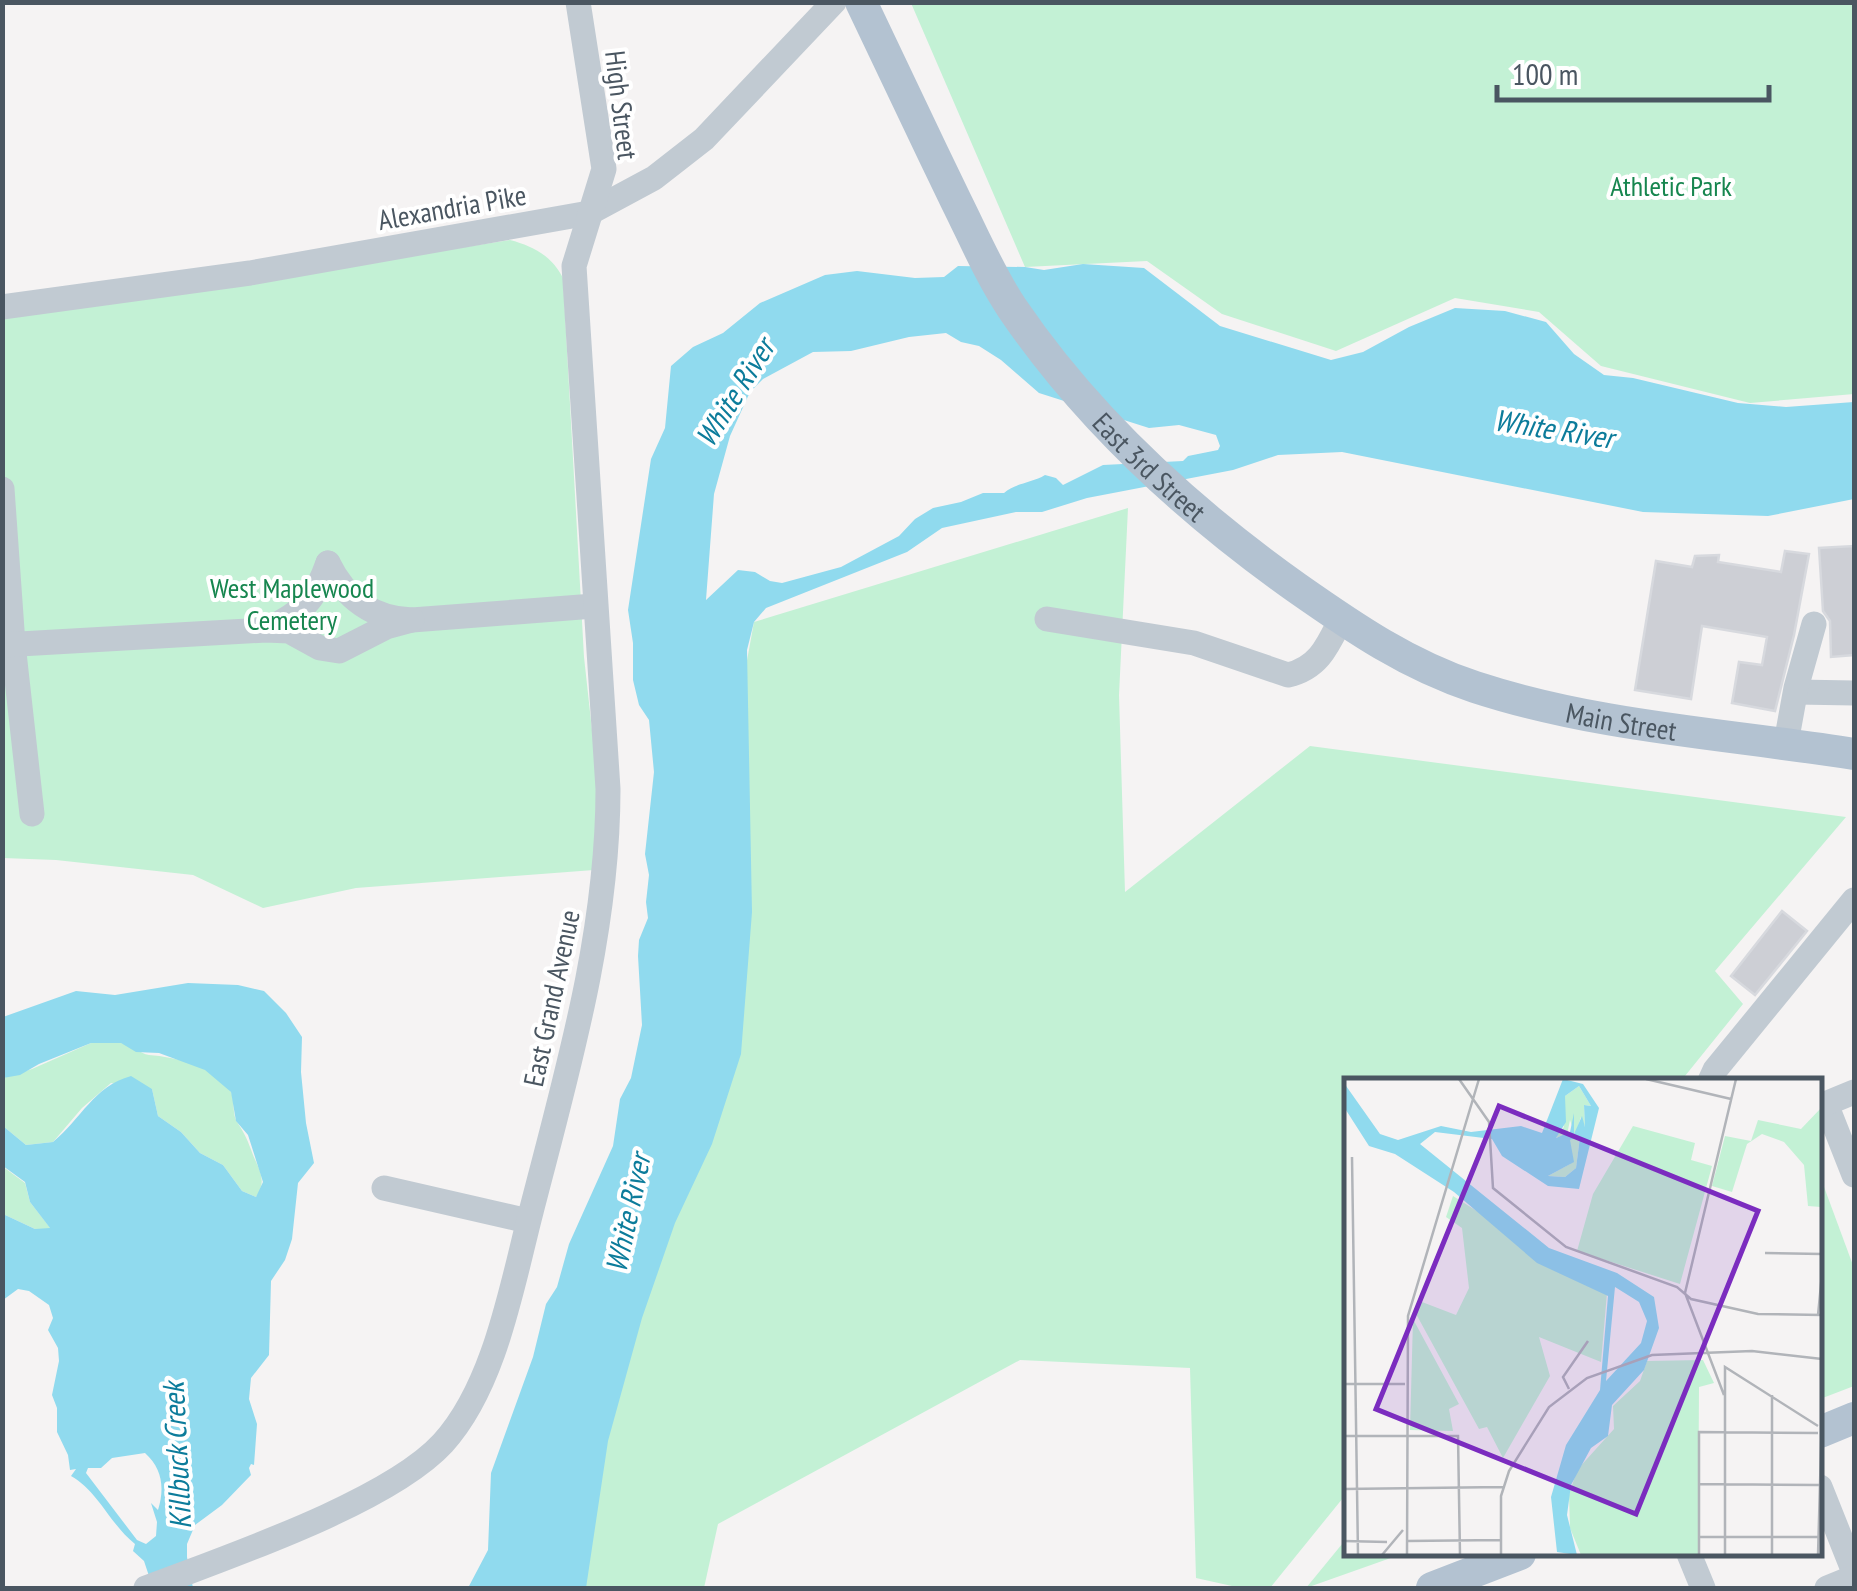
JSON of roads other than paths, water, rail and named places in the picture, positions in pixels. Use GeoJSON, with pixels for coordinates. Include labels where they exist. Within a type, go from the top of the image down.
{"type":"FeatureCollection","features":[{"type":"Feature","properties":{"kind":"main road","name":"East 3rd Street"},"geometry":{"type":"LineString","coordinates":[[861,2],[1012,306],[1082,400],[1163,483],[1242,549],[1398,655]]}},
{"type":"Feature","properties":{"kind":"main road","name":"Main Street"},"geometry":{"type":"LineString","coordinates":[[1398,655],[1475,687],[1576,715],[1854,754]]}},
{"type":"Feature","properties":{"kind":"main road"},"geometry":{"type":"LineString","coordinates":[[1822,1431],[1854,1418]]}},
{"type":"Feature","properties":{"kind":"main road"},"geometry":{"type":"LineString","coordinates":[[1437,1588],[1515,1556]]}},
{"type":"Feature","properties":{"kind":"street","name":"High Street"},"geometry":{"type":"LineString","coordinates":[[578,2],[604,169],[589,214]]}},
{"type":"Feature","properties":{"kind":"street","name":"Alexandria Pike"},"geometry":{"type":"LineString","coordinates":[[2,308],[250,273],[589,214],[654,178],[704,140],[834,2]]}},
{"type":"Feature","properties":{"kind":"street","name":"East Grand Avenue"},"geometry":{"type":"LineString","coordinates":[[146,1588],[338,1510],[397,1478],[442,1444],[484,1376],[574,1047],[608,854],[608,789],[574,266],[589,214]]}},
{"type":"Feature","properties":{"kind":"street"},"geometry":{"type":"LineString","coordinates":[[2,489],[8,645],[32,814]]}},
{"type":"Feature","properties":{"kind":"street"},"geometry":{"type":"LineString","coordinates":[[266,630],[293,618],[318,592],[328,562],[337,581],[364,606],[393,620],[594,606]]}},
{"type":"Feature","properties":{"kind":"street"},"geometry":{"type":"LineString","coordinates":[[1047,619],[1194,644],[1288,675],[1304,672],[1322,656],[1341,619]]}},
{"type":"Feature","properties":{"kind":"street"},"geometry":{"type":"LineString","coordinates":[[8,645],[266,630],[289,631],[320,648],[339,651],[386,627],[412,620]]}},
{"type":"Feature","properties":{"kind":"street"},"geometry":{"type":"LineString","coordinates":[[1786,743],[1814,624]]}},
{"type":"Feature","properties":{"kind":"street"},"geometry":{"type":"LineString","coordinates":[[1796,692],[1854,693]]}},
{"type":"Feature","properties":{"kind":"street"},"geometry":{"type":"LineString","coordinates":[[1711,1078],[1854,900]]}},
{"type":"Feature","properties":{"kind":"street"},"geometry":{"type":"LineString","coordinates":[[1854,1092],[1822,1105],[1854,1175]]}},
{"type":"Feature","properties":{"kind":"street"},"geometry":{"type":"LineString","coordinates":[[384,1188],[528,1221]]}},
{"type":"Feature","properties":{"kind":"street"},"geometry":{"type":"LineString","coordinates":[[1822,1489],[1843,1513],[1854,1575],[1827,1588]]}},
{"type":"Feature","properties":{"kind":"street"},"geometry":{"type":"LineString","coordinates":[[1690,1556],[1703,1588]]}},
{"type":"Feature","properties":{"kind":"water","name":"White River"},"geometry":{"type":"Polygon","coordinates":[[[1083,264],[1144,268],[1220,326],[1331,360],[1363,352],[1455,308],[1505,311],[1546,322],[1574,354],[1604,375],[1738,403],[1786,407],[1854,402],[1854,499],[1768,516],[1643,512],[1342,452],[1278,455],[1233,470],[1087,498],[1042,512],[1016,512],[942,528],[907,552],[766,608],[754,622],[747,650],[752,912],[741,1054],[712,1144],[675,1223],[642,1318],[608,1441],[586,1588],[468,1588],[488,1550],[491,1473],[533,1357],[546,1304],[557,1287],[569,1244],[613,1146],[620,1099],[631,1078],[642,1025],[638,956],[639,940],[648,918],[649,875],[645,854],[654,772],[649,720],[639,705],[633,680],[628,610],[651,459],[665,428],[671,366],[693,347],[723,333],[760,303],[825,275],[857,271],[944,277],[958,266],[1044,270],[1083,264]],[[946,333],[851,351],[813,352],[763,379],[750,392],[730,436],[714,494],[706,600],[738,570],[782,583],[841,567],[899,536],[933,508],[983,493],[1004,493],[1045,475],[1063,485],[1103,465],[1183,461],[1220,446],[1216,435],[1179,425],[1149,428],[1039,393],[1001,360],[979,346],[946,333]]]}},
{"type":"Feature","properties":{"kind":"water","name":"Killbuck Creek"},"geometry":{"type":"Polygon","coordinates":[[[188,983],[238,985],[264,991],[302,1037],[301,1072],[314,1163],[298,1183],[292,1239],[285,1260],[271,1281],[269,1355],[251,1378],[249,1399],[257,1424],[254,1465],[249,1468],[251,1475],[222,1505],[195,1525],[187,1544],[193,1588],[153,1588],[144,1561],[133,1551],[135,1544],[89,1490],[71,1476],[76,1469],[70,1470],[57,1432],[57,1408],[52,1395],[59,1361],[58,1348],[48,1330],[53,1318],[49,1305],[29,1291],[18,1289],[3,1300],[3,1214],[35,1229],[50,1228],[30,1202],[25,1182],[3,1166],[3,1126],[26,1145],[53,1142],[97,1095],[131,1076],[152,1089],[158,1116],[181,1132],[200,1153],[223,1165],[242,1191],[256,1197],[263,1182],[248,1135],[236,1121],[231,1092],[205,1070],[159,1053],[136,1052],[121,1043],[91,1043],[20,1075],[3,1078],[3,1017],[76,991],[115,995],[188,983]],[[145,1453],[112,1458],[101,1468],[88,1468],[86,1473],[137,1540],[146,1544],[156,1536],[157,1522],[151,1503],[158,1510],[161,1494],[158,1472],[145,1453]]]}},
{"type":"Feature","properties":{"kind":"park label","name":"Athletic Park"},"geometry":{"type":"Point","coordinates":[1671,185]}},
{"type":"Feature","properties":{"kind":"park label","name":"West Maplewood Cemetery"},"geometry":{"type":"Point","coordinates":[292,603]}}]}
